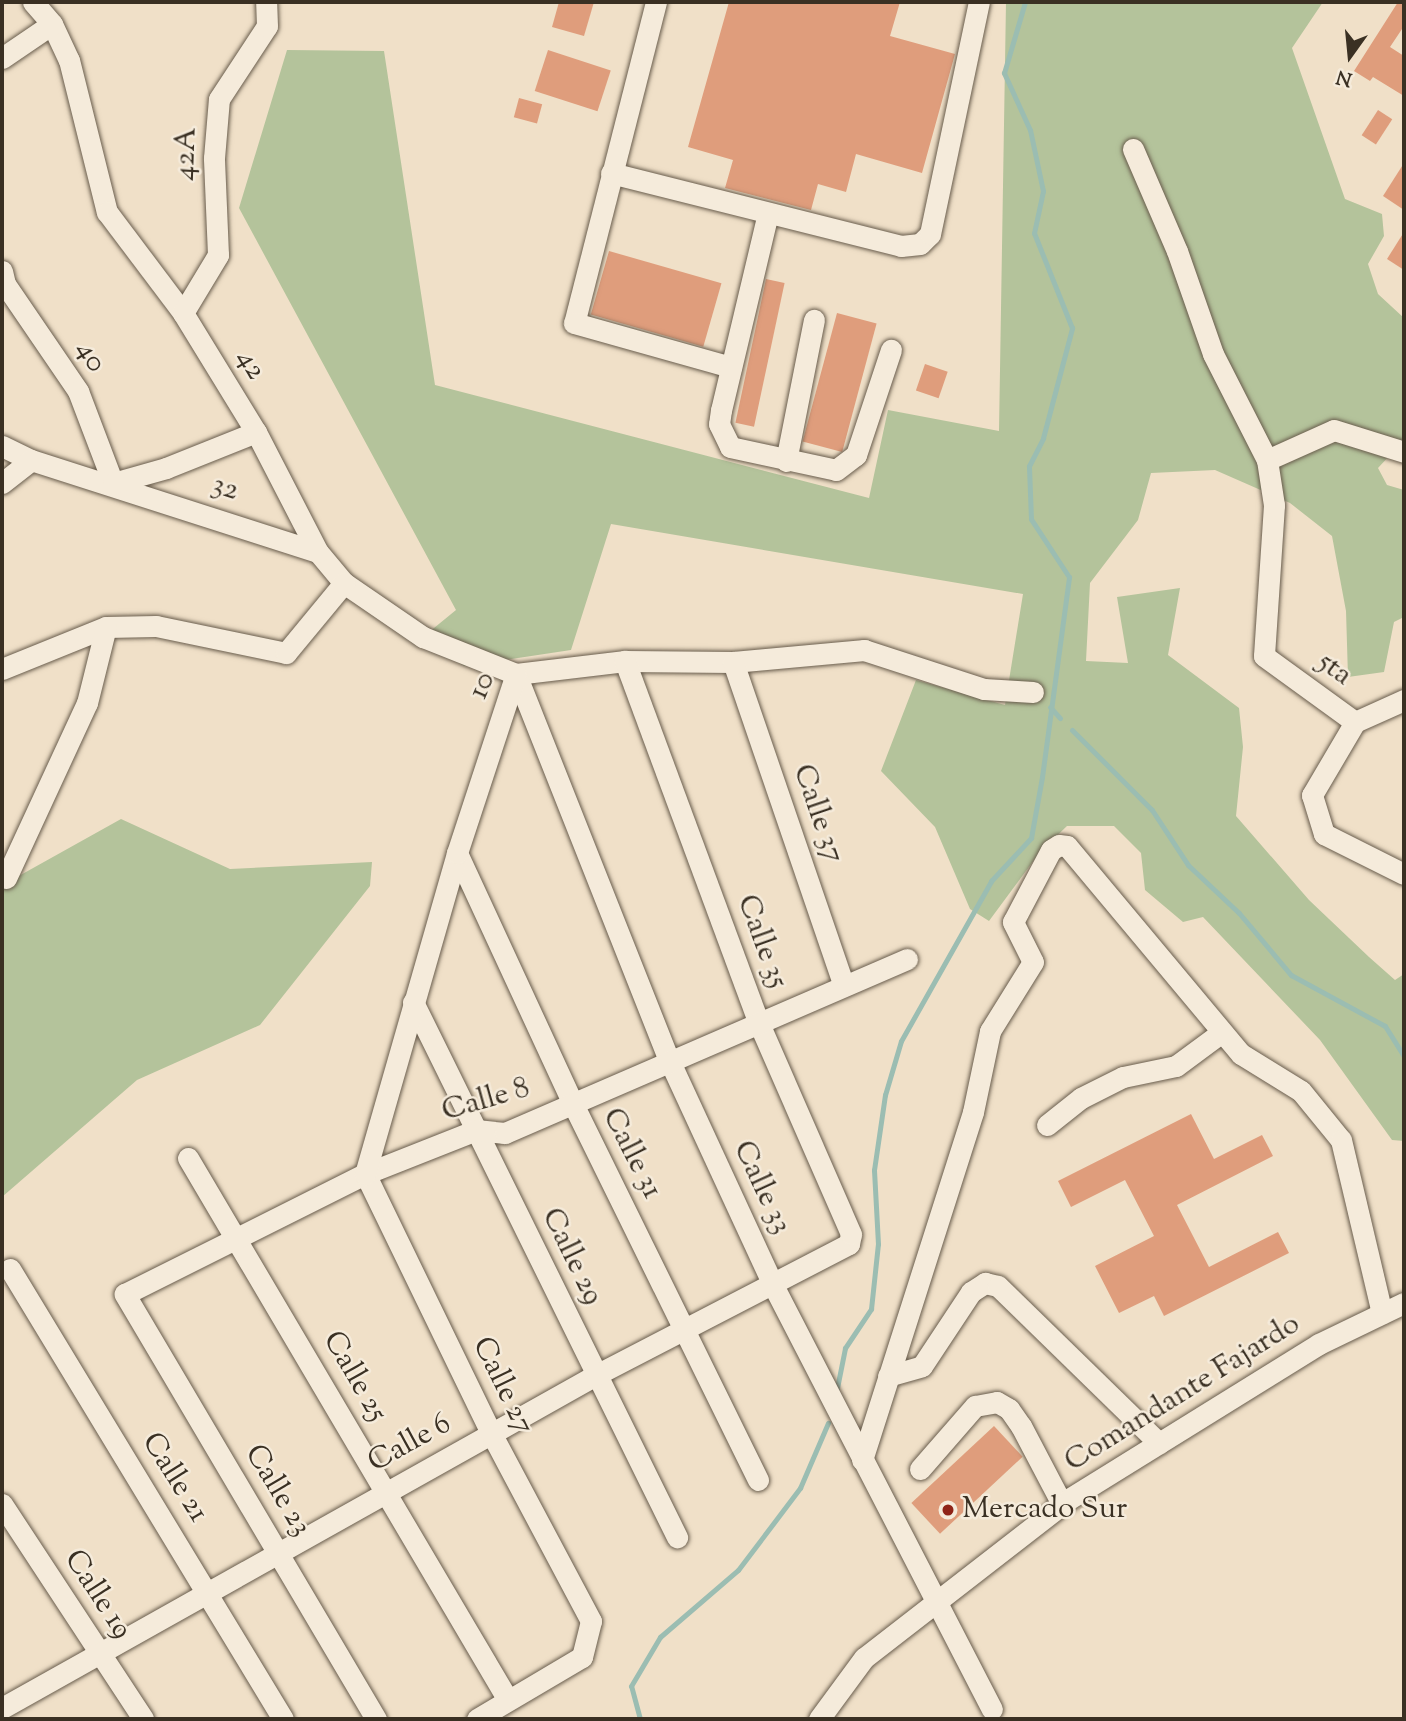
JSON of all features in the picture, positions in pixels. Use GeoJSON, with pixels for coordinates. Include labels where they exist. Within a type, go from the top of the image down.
{"type":"FeatureCollection","features":[{"type":"Feature","properties":{"kind":"street","name":"42"},"geometry":{"type":"LineString","coordinates":[[33,2],[52,24],[69,60],[107,212],[183,313],[256,432],[318,552],[344,583],[423,637],[516,674]]}},
{"type":"Feature","properties":{"kind":"street","name":"42A"},"geometry":{"type":"LineString","coordinates":[[183,313],[218,255],[214,158],[219,99],[267,26],[266,2]]}},
{"type":"Feature","properties":{"kind":"street"},"geometry":{"type":"LineString","coordinates":[[656,2],[574,323],[732,367]]}},
{"type":"Feature","properties":{"kind":"street"},"geometry":{"type":"LineString","coordinates":[[611,173],[901,246],[920,244],[930,233],[979,2]]}},
{"type":"Feature","properties":{"kind":"street"},"geometry":{"type":"LineString","coordinates":[[2,58],[52,24]]}},
{"type":"Feature","properties":{"kind":"street"},"geometry":{"type":"LineString","coordinates":[[1133,149],[1177,251],[1213,354],[1267,460],[1334,430],[1398,452]]}},
{"type":"Feature","properties":{"kind":"street"},"geometry":{"type":"LineString","coordinates":[[768,213],[719,424],[730,447],[836,470],[856,455],[891,350]]}},
{"type":"Feature","properties":{"kind":"street","name":"40"},"geometry":{"type":"LineString","coordinates":[[3,284],[78,391],[113,483]]}},
{"type":"Feature","properties":{"kind":"street"},"geometry":{"type":"LineString","coordinates":[[786,461],[814,320]]}},
{"type":"Feature","properties":{"kind":"street"},"geometry":{"type":"LineString","coordinates":[[113,483],[166,468],[256,432]]}},
{"type":"Feature","properties":{"kind":"street","name":"32"},"geometry":{"type":"LineString","coordinates":[[2,446],[31,460],[113,483],[318,552]]}},
{"type":"Feature","properties":{"kind":"street"},"geometry":{"type":"LineString","coordinates":[[2,483],[31,460]]}},
{"type":"Feature","properties":{"kind":"street","name":"5ta"},"geometry":{"type":"LineString","coordinates":[[1267,460],[1274,505],[1264,656],[1355,722],[1312,795],[1324,834],[1404,874]]}},
{"type":"Feature","properties":{"kind":"street"},"geometry":{"type":"LineString","coordinates":[[2,669],[107,627],[156,626],[286,653],[344,583]]}},
{"type":"Feature","properties":{"kind":"street"},"geometry":{"type":"LineString","coordinates":[[6,878],[87,702],[107,627]]}},
{"type":"Feature","properties":{"kind":"street","name":"10"},"geometry":{"type":"LineString","coordinates":[[365,1174],[457,853],[516,674],[625,661],[733,662],[864,650],[984,690],[1032,692]]}},
{"type":"Feature","properties":{"kind":"street","name":"Calle 35"},"geometry":{"type":"LineString","coordinates":[[625,661],[758,1021],[852,1240]]}},
{"type":"Feature","properties":{"kind":"street","name":"Calle 37"},"geometry":{"type":"LineString","coordinates":[[733,662],[844,986]]}},
{"type":"Feature","properties":{"kind":"street","name":"Calle 33"},"geometry":{"type":"LineString","coordinates":[[516,674],[670,1062],[774,1287],[992,1709]]}},
{"type":"Feature","properties":{"kind":"street"},"geometry":{"type":"LineString","coordinates":[[1355,722],[1404,700]]}},
{"type":"Feature","properties":{"kind":"street"},"geometry":{"type":"LineString","coordinates":[[862,1460],[973,1112],[990,1031],[1033,962],[1013,922],[1051,850],[1067,846],[1241,1054],[1301,1091],[1341,1140],[1382,1313]]}},
{"type":"Feature","properties":{"kind":"street","name":"Calle 31"},"geometry":{"type":"LineString","coordinates":[[457,853],[573,1104],[686,1328],[758,1480]]}},
{"type":"Feature","properties":{"kind":"street","name":"Calle 8"},"geometry":{"type":"LineString","coordinates":[[125,1294],[365,1174],[476,1130],[505,1133],[906,959]]}},
{"type":"Feature","properties":{"kind":"street","name":"Calle 29"},"geometry":{"type":"LineString","coordinates":[[413,1002],[677,1537]]}},
{"type":"Feature","properties":{"kind":"street"},"geometry":{"type":"LineString","coordinates":[[1047,1125],[1081,1098],[1123,1077],[1175,1066],[1222,1032]]}},
{"type":"Feature","properties":{"kind":"street","name":"Calle 25"},"geometry":{"type":"LineString","coordinates":[[188,1158],[237,1236],[508,1700]]}},
{"type":"Feature","properties":{"kind":"street","name":"Calle 27"},"geometry":{"type":"LineString","coordinates":[[365,1174],[491,1433],[592,1622],[582,1657],[508,1700]]}},
{"type":"Feature","properties":{"kind":"street","name":"Calle 6"},"geometry":{"type":"LineString","coordinates":[[5,1710],[278,1551],[596,1375],[686,1328],[774,1287],[852,1240]]}},
{"type":"Feature","properties":{"kind":"street","name":"Calle 21"},"geometry":{"type":"LineString","coordinates":[[10,1269],[210,1593],[283,1719]]}},
{"type":"Feature","properties":{"kind":"street"},"geometry":{"type":"LineString","coordinates":[[888,1376],[922,1366],[971,1292],[985,1283],[998,1286],[1159,1443]]}},
{"type":"Feature","properties":{"kind":"street","name":"Calle 23"},"geometry":{"type":"LineString","coordinates":[[125,1294],[376,1719]]}},
{"type":"Feature","properties":{"kind":"street","name":"Comandante Fajardo"},"geometry":{"type":"LineString","coordinates":[[819,1719],[864,1658],[1062,1504],[1320,1344],[1404,1303]]}},
{"type":"Feature","properties":{"kind":"street"},"geometry":{"type":"LineString","coordinates":[[919,1469],[975,1406],[997,1402],[1009,1409],[1021,1426],[1062,1504]]}},
{"type":"Feature","properties":{"kind":"street","name":"Calle 19"},"geometry":{"type":"LineString","coordinates":[[2,1504],[143,1719]]}},
{"type":"Feature","properties":{"kind":"street"},"geometry":{"type":"LineString","coordinates":[[477,1719],[508,1700]]}},
{"type":"Feature","properties":{"kind":"green space"},"geometry":{"type":"Polygon","coordinates":[[[1006,2],[1323,2],[1292,48],[1345,199],[1382,214],[1384,236],[1368,264],[1378,294],[1404,318],[1404,440],[1378,468],[1387,485],[1404,490],[1404,617],[1394,622],[1384,672],[1348,677],[1346,611],[1332,536],[1290,503],[1215,470],[1151,473],[1138,520],[1090,583],[1086,661],[1128,663],[1117,597],[1180,588],[1168,655],[1239,708],[1243,747],[1236,816],[1309,900],[1369,957],[1395,980],[1404,974],[1404,1141],[1392,1140],[1320,1040],[1203,917],[1183,922],[1145,890],[1141,853],[1114,826],[1067,826],[1040,852],[989,921],[970,909],[935,827],[881,771],[916,680],[1005,705],[1023,594],[611,524],[571,650],[464,666],[423,637],[456,610],[239,208],[287,50],[384,51],[435,385],[869,498],[888,410],[999,431],[1006,2]]]}},
{"type":"Feature","properties":{"kind":"green space"},"geometry":{"type":"Polygon","coordinates":[[[121,819],[230,869],[372,862],[370,886],[260,1025],[137,1080],[2,1197],[2,866],[17,877],[121,819]]]}},
{"type":"Feature","properties":{"kind":"building"},"geometry":{"type":"Polygon","coordinates":[[[559,2],[594,2],[584,36],[552,27],[559,2]]]}},
{"type":"Feature","properties":{"kind":"building"},"geometry":{"type":"Polygon","coordinates":[[[729,2],[900,2],[890,36],[955,54],[922,173],[856,154],[846,192],[818,184],[811,210],[725,188],[733,160],[688,147],[729,2]]]}},
{"type":"Feature","properties":{"kind":"building"},"geometry":{"type":"Polygon","coordinates":[[[1398,2],[1404,2],[1404,26],[1390,47],[1404,56],[1404,96],[1373,77],[1370,81],[1354,71],[1398,2]]]}},
{"type":"Feature","properties":{"kind":"building"},"geometry":{"type":"Polygon","coordinates":[[[548,50],[611,70],[597,111],[535,91],[548,50]]]}},
{"type":"Feature","properties":{"kind":"building"},"geometry":{"type":"Polygon","coordinates":[[[519,98],[542,104],[537,124],[514,117],[519,98]]]}},
{"type":"Feature","properties":{"kind":"building"},"geometry":{"type":"Polygon","coordinates":[[[1378,110],[1392,119],[1376,144],[1362,135],[1378,110]]]}},
{"type":"Feature","properties":{"kind":"building"},"geometry":{"type":"Polygon","coordinates":[[[1404,163],[1404,210],[1383,196],[1404,163]]]}},
{"type":"Feature","properties":{"kind":"building"},"geometry":{"type":"Polygon","coordinates":[[[1404,232],[1404,270],[1387,259],[1404,232]]]}},
{"type":"Feature","properties":{"kind":"building"},"geometry":{"type":"Polygon","coordinates":[[[609,251],[721,283],[703,347],[591,314],[609,251]]]}},
{"type":"Feature","properties":{"kind":"building"},"geometry":{"type":"Polygon","coordinates":[[[766,279],[785,283],[754,427],[735,423],[766,279]]]}},
{"type":"Feature","properties":{"kind":"building"},"geometry":{"type":"Polygon","coordinates":[[[837,313],[877,324],[842,452],[803,441],[837,313]]]}},
{"type":"Feature","properties":{"kind":"building"},"geometry":{"type":"Polygon","coordinates":[[[925,364],[948,372],[939,398],[916,390],[925,364]]]}},
{"type":"Feature","properties":{"kind":"building"},"geometry":{"type":"Polygon","coordinates":[[[1191,1114],[1214,1159],[1262,1135],[1273,1156],[1177,1205],[1209,1267],[1278,1232],[1289,1253],[1164,1316],[1154,1296],[1119,1313],[1095,1266],[1154,1236],[1125,1180],[1071,1207],[1058,1181],[1191,1114]]]}},
{"type":"Feature","properties":{"kind":"building"},"geometry":{"type":"Polygon","coordinates":[[[994,1426],[1023,1457],[940,1534],[911,1503],[994,1426]]]}},
{"type":"Feature","properties":{"kind":"waterway"},"geometry":{"type":"LineString","coordinates":[[836,1393],[845,1348],[871,1309],[878,1244],[874,1170],[885,1095],[901,1041],[991,881],[1031,838],[1042,777],[1069,577],[1031,519],[1029,466],[1043,438],[1072,328],[1034,233],[1043,191],[1030,130],[1004,73],[1025,2]]}},
{"type":"Feature","properties":{"kind":"waterway"},"geometry":{"type":"LineString","coordinates":[[1050,707],[1060,718]]}},
{"type":"Feature","properties":{"kind":"waterway"},"geometry":{"type":"LineString","coordinates":[[1072,730],[1152,810],[1188,865],[1239,913],[1291,975],[1385,1026],[1404,1057]]}},
{"type":"Feature","properties":{"kind":"waterway"},"geometry":{"type":"LineString","coordinates":[[640,1719],[631,1686],[660,1637],[738,1570],[800,1488],[828,1423]]}},
{"type":"Feature","properties":{"kind":"place","name":"Mercado Sur"},"geometry":{"type":"Point","coordinates":[948,1510]}}]}
